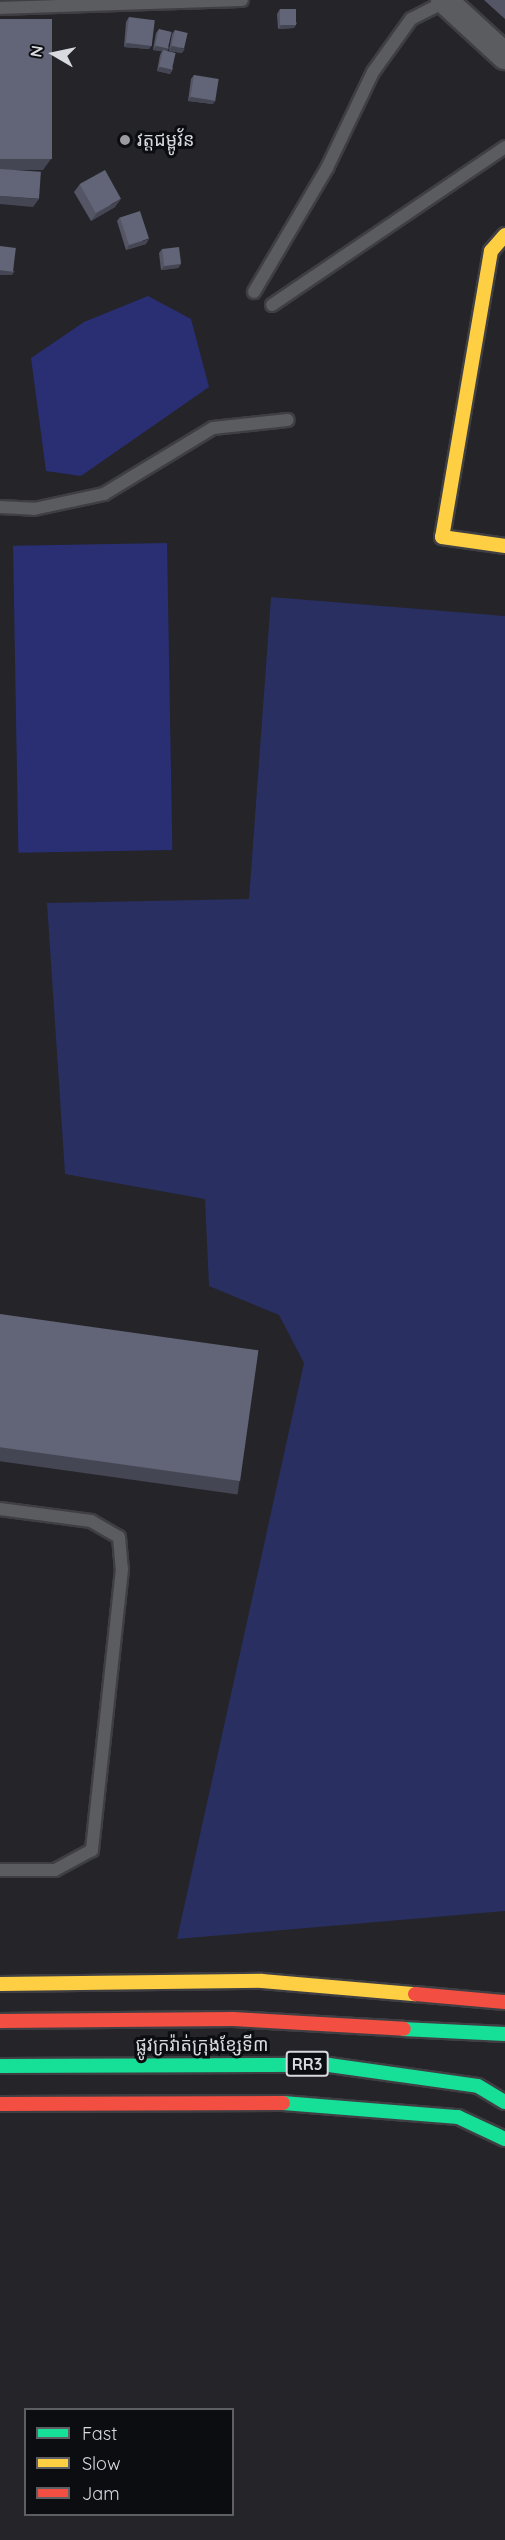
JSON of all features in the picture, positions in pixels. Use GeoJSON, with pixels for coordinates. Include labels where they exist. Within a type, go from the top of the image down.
{"type":"FeatureCollection","features":[{"type":"Feature","properties":{"kind":"main road"},"geometry":{"type":"LineString","coordinates":[[505,236],[491,251],[442,537],[505,546]]}},
{"type":"Feature","properties":{"kind":"main road"},"geometry":{"type":"LineString","coordinates":[[0,1984],[262,1981],[505,2002]]}},
{"type":"Feature","properties":{"kind":"main road","name":"ផ្លូវក្រវ៉ាត់ក្រុងខ្សែទី៣"},"geometry":{"type":"LineString","coordinates":[[0,2021],[106,2019],[343,2023],[466,2036],[505,2034]]}},
{"type":"Feature","properties":{"kind":"main road","name":"ផ្លូវក្រវ៉ាត់ក្រុងខ្សែទី៣"},"geometry":{"type":"LineString","coordinates":[[0,2066],[329,2065],[478,2086],[505,2102]]}},
{"type":"Feature","properties":{"kind":"main road"},"geometry":{"type":"LineString","coordinates":[[0,2104],[221,2100],[341,2106],[458,2117],[505,2139]]}},
{"type":"Feature","properties":{"kind":"street"},"geometry":{"type":"LineString","coordinates":[[443,1],[505,56]]}},
{"type":"Feature","properties":{"kind":"lane"},"geometry":{"type":"LineString","coordinates":[[0,8],[242,0]]}},
{"type":"Feature","properties":{"kind":"lane"},"geometry":{"type":"LineString","coordinates":[[254,292],[327,168],[373,72],[411,19],[443,1]]}},
{"type":"Feature","properties":{"kind":"lane"},"geometry":{"type":"LineString","coordinates":[[272,304],[505,147]]}},
{"type":"Feature","properties":{"kind":"lane"},"geometry":{"type":"LineString","coordinates":[[0,507],[34,509],[104,494],[213,428],[288,420]]}},
{"type":"Feature","properties":{"kind":"lane"},"geometry":{"type":"LineString","coordinates":[[0,1509],[91,1521],[119,1537],[122,1569],[92,1850],[55,1870],[0,1870]]}},
{"type":"Feature","properties":{"kind":"shaded area"},"geometry":{"type":"Polygon","coordinates":[[[148,296],[191,319],[209,387],[81,476],[46,471],[31,358],[84,322],[148,296]]]}},
{"type":"Feature","properties":{"kind":"shaded area"},"geometry":{"type":"Polygon","coordinates":[[[167,543],[172,850],[18,853],[13,546],[167,543]]]}},
{"type":"Feature","properties":{"kind":"shaded area"},"geometry":{"type":"Polygon","coordinates":[[[271,597],[505,616],[505,1911],[177,1939],[304,1363],[279,1315],[209,1286],[205,1199],[65,1174],[47,903],[249,899],[271,597]]]}},
{"type":"Feature","properties":{"kind":"building"},"geometry":{"type":"Polygon","coordinates":[[[280,9],[296,9],[296,25],[280,25],[280,9]]]}},
{"type":"Feature","properties":{"kind":"building"},"geometry":{"type":"Polygon","coordinates":[[[129,17],[155,20],[152,46],[126,43],[129,17]]]}},
{"type":"Feature","properties":{"kind":"building"},"geometry":{"type":"Polygon","coordinates":[[[0,19],[52,19],[52,159],[0,159],[0,19]]]}},
{"type":"Feature","properties":{"kind":"building"},"geometry":{"type":"Polygon","coordinates":[[[159,29],[172,32],[168,48],[155,46],[159,29]]]}},
{"type":"Feature","properties":{"kind":"building"},"geometry":{"type":"Polygon","coordinates":[[[175,30],[188,33],[184,49],[171,46],[175,30]]]}},
{"type":"Feature","properties":{"kind":"building"},"geometry":{"type":"Polygon","coordinates":[[[163,50],[176,53],[172,69],[159,67],[163,50]]]}},
{"type":"Feature","properties":{"kind":"building"},"geometry":{"type":"Polygon","coordinates":[[[194,75],[219,79],[215,101],[191,97],[194,75]]]}},
{"type":"Feature","properties":{"kind":"building"},"geometry":{"type":"Polygon","coordinates":[[[0,169],[41,172],[39,199],[0,196],[0,169]]]}},
{"type":"Feature","properties":{"kind":"building"},"geometry":{"type":"Polygon","coordinates":[[[105,170],[121,199],[96,213],[80,184],[105,170]]]}},
{"type":"Feature","properties":{"kind":"building"},"geometry":{"type":"Polygon","coordinates":[[[140,211],[149,239],[129,245],[120,217],[140,211]]]}},
{"type":"Feature","properties":{"kind":"building"},"geometry":{"type":"Polygon","coordinates":[[[0,246],[16,248],[13,272],[0,270],[0,246]]]}},
{"type":"Feature","properties":{"kind":"building"},"geometry":{"type":"Polygon","coordinates":[[[179,247],[181,264],[164,266],[162,249],[179,247]]]}},
{"type":"Feature","properties":{"kind":"building"},"geometry":{"type":"Polygon","coordinates":[[[0,1314],[258,1350],[240,1481],[0,1447],[0,1314]]]}},
{"type":"Feature","properties":{"kind":"traffic: fast"},"geometry":{"type":"LineString","coordinates":[[404,2029],[505,2034]]}},
{"type":"Feature","properties":{"kind":"traffic: fast"},"geometry":{"type":"LineString","coordinates":[[0,2066],[329,2065],[478,2086],[505,2102]]}},
{"type":"Feature","properties":{"kind":"traffic: fast"},"geometry":{"type":"LineString","coordinates":[[283,2103],[458,2117],[505,2139]]}},
{"type":"Feature","properties":{"kind":"traffic: slow"},"geometry":{"type":"LineString","coordinates":[[505,235],[491,251],[442,537],[505,546]]}},
{"type":"Feature","properties":{"kind":"traffic: slow"},"geometry":{"type":"LineString","coordinates":[[0,1984],[262,1981],[415,1994]]}},
{"type":"Feature","properties":{"kind":"traffic: jam"},"geometry":{"type":"LineString","coordinates":[[415,1994],[505,2002]]}},
{"type":"Feature","properties":{"kind":"traffic: jam"},"geometry":{"type":"LineString","coordinates":[[0,2021],[233,2019],[404,2029]]}},
{"type":"Feature","properties":{"kind":"traffic: jam"},"geometry":{"type":"LineString","coordinates":[[0,2104],[283,2103]]}},
{"type":"Feature","properties":{"kind":"place","name":"វត្តជម្ពូវ័ន"},"geometry":{"type":"Point","coordinates":[125,140]}}]}
